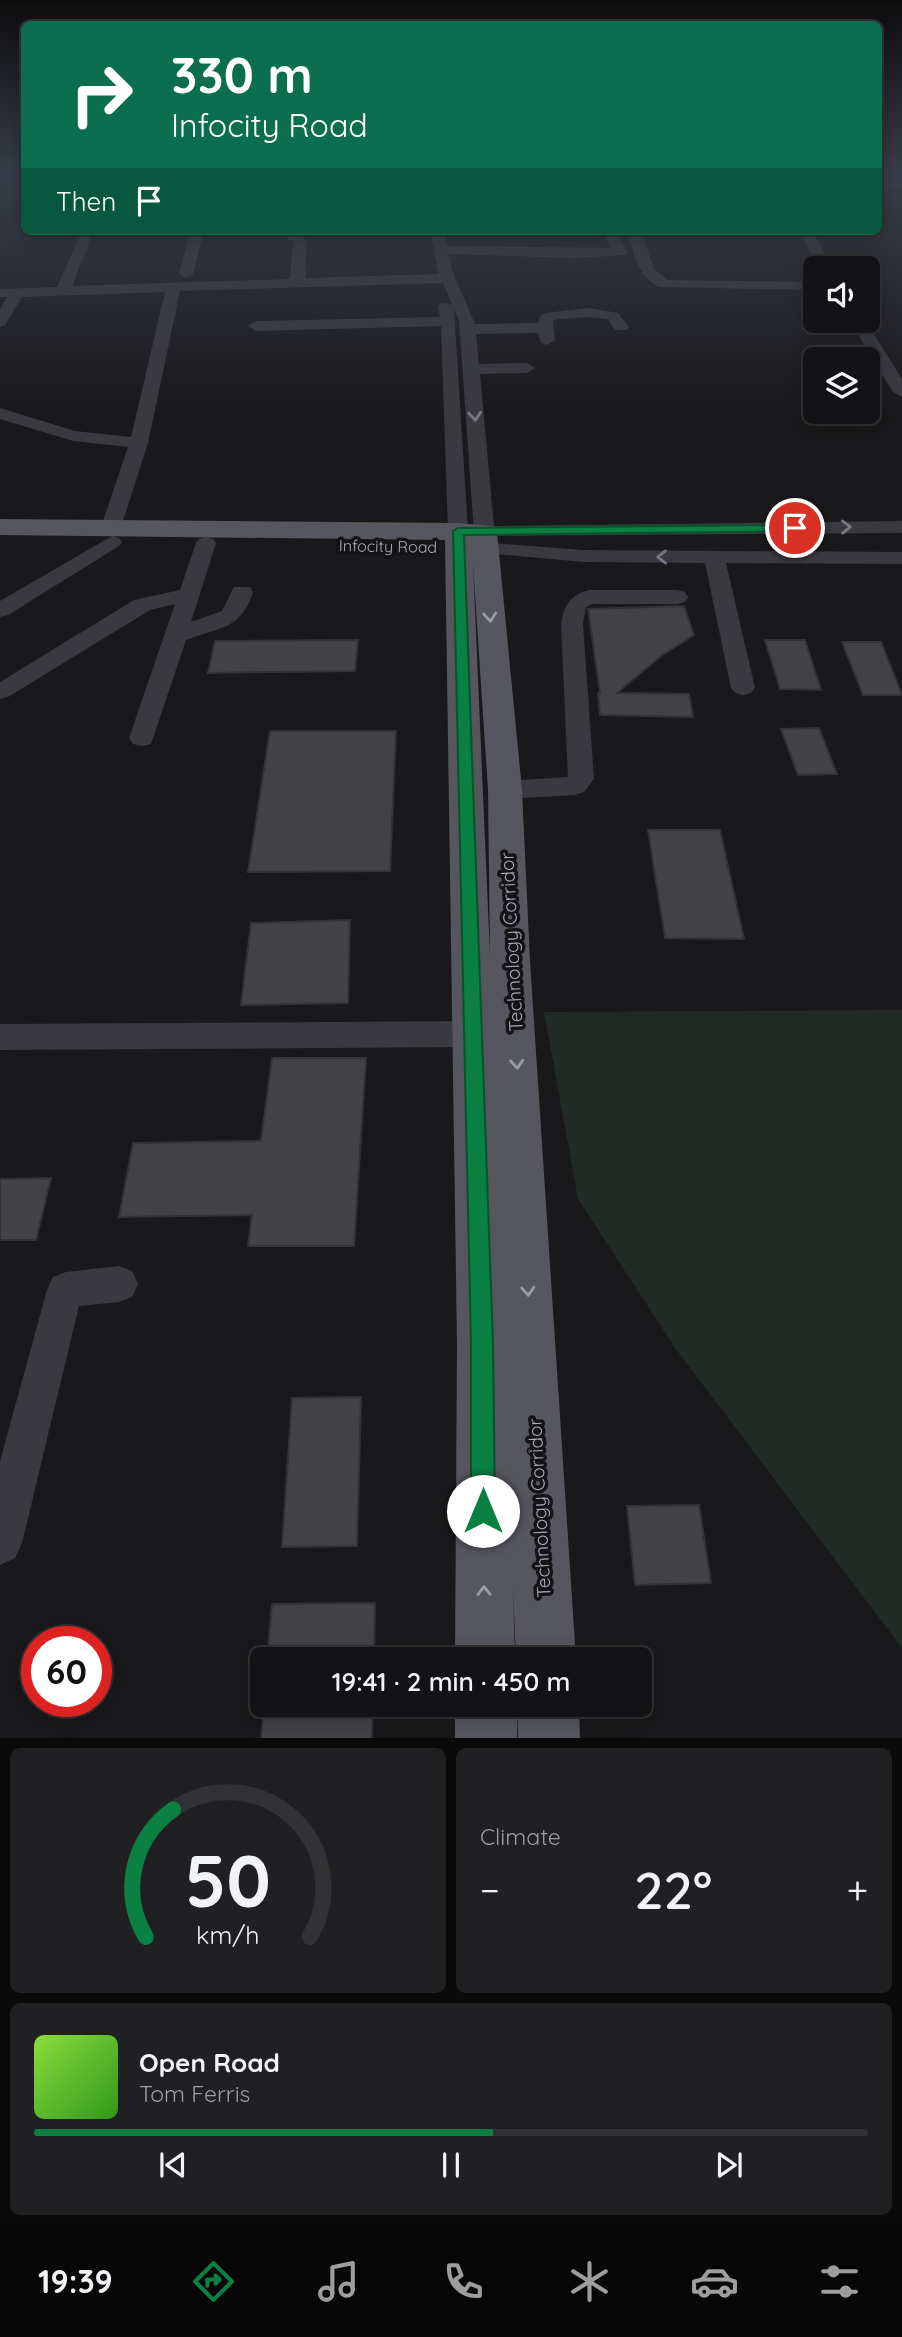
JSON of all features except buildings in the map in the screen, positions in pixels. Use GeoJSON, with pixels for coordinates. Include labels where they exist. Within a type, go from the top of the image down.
{"type":"FeatureCollection","features":[{"type":"Feature","properties":{"kind":"main road","name":"Infocity Road"},"geometry":{"type":"LineString","coordinates":[[0,527],[206,542],[471,540]]}},
{"type":"Feature","properties":{"kind":"main road","name":"Infocity Road"},"geometry":{"type":"LineString","coordinates":[[0,541],[111,534],[471,540]]}},
{"type":"Feature","properties":{"kind":"main road","name":"Technology Corridor"},"geometry":{"type":"LineString","coordinates":[[471,540],[505,790],[510,961],[545,1647]]}},
{"type":"Feature","properties":{"kind":"main road"},"geometry":{"type":"LineString","coordinates":[[471,540],[473,1034],[482,1344],[485,1647]]}},
{"type":"Feature","properties":{"kind":"main road"},"geometry":{"type":"LineString","coordinates":[[486,1717],[486,1738]]}},
{"type":"Feature","properties":{"kind":"main road"},"geometry":{"type":"LineString","coordinates":[[548,1717],[549,1738]]}},
{"type":"Feature","properties":{"kind":"street"},"geometry":{"type":"LineString","coordinates":[[63,290],[77,255]]}},
{"type":"Feature","properties":{"kind":"street"},"geometry":{"type":"LineString","coordinates":[[0,610],[111,534],[139,443],[189,255]]}},
{"type":"Feature","properties":{"kind":"street"},"geometry":{"type":"LineString","coordinates":[[297,283],[299,255]]}},
{"type":"Feature","properties":{"kind":"street"},"geometry":{"type":"LineString","coordinates":[[432,255],[441,278],[449,321],[471,540]]}},
{"type":"Feature","properties":{"kind":"street","name":"Technology Corridor"},"geometry":{"type":"LineString","coordinates":[[440,255],[441,278],[468,329],[472,369],[471,540]]}},
{"type":"Feature","properties":{"kind":"street"},"geometry":{"type":"LineString","coordinates":[[642,255],[648,274],[653,280],[664,284],[803,286]]}},
{"type":"Feature","properties":{"kind":"street"},"geometry":{"type":"LineString","coordinates":[[0,293],[180,281],[297,283],[441,278]]}},
{"type":"Feature","properties":{"kind":"street"},"geometry":{"type":"LineString","coordinates":[[0,322],[17,292]]}},
{"type":"Feature","properties":{"kind":"street"},"geometry":{"type":"LineString","coordinates":[[468,329],[546,334],[548,316],[592,312],[614,316],[621,327]]}},
{"type":"Feature","properties":{"kind":"street"},"geometry":{"type":"LineString","coordinates":[[256,326],[449,321]]}},
{"type":"Feature","properties":{"kind":"street"},"geometry":{"type":"LineString","coordinates":[[865,333],[902,392]]}},
{"type":"Feature","properties":{"kind":"street"},"geometry":{"type":"LineString","coordinates":[[472,369],[527,368]]}},
{"type":"Feature","properties":{"kind":"street"},"geometry":{"type":"LineString","coordinates":[[0,413],[73,436],[139,443]]}},
{"type":"Feature","properties":{"kind":"street","name":"Infocity Road"},"geometry":{"type":"LineString","coordinates":[[471,540],[902,527]]}},
{"type":"Feature","properties":{"kind":"street","name":"Infocity Road"},"geometry":{"type":"LineString","coordinates":[[471,540],[583,556],[902,558]]}},
{"type":"Feature","properties":{"kind":"street"},"geometry":{"type":"LineString","coordinates":[[142,738],[206,542]]}},
{"type":"Feature","properties":{"kind":"street"},"geometry":{"type":"LineString","coordinates":[[714,557],[743,688]]}},
{"type":"Feature","properties":{"kind":"street"},"geometry":{"type":"LineString","coordinates":[[175,636],[230,616],[236,610],[242,592]]}},
{"type":"Feature","properties":{"kind":"street"},"geometry":{"type":"LineString","coordinates":[[0,692],[142,605],[161,599],[188,596]]}},
{"type":"Feature","properties":{"kind":"street"},"geometry":{"type":"LineString","coordinates":[[505,790],[575,786],[581,779],[572,624],[574,607],[579,601],[589,597],[677,597]]}},
{"type":"Feature","properties":{"kind":"street"},"geometry":{"type":"LineString","coordinates":[[0,1037],[473,1034]]}},
{"type":"Feature","properties":{"kind":"street"},"geometry":{"type":"LineString","coordinates":[[0,1542],[66,1290],[118,1284]]}},
{"type":"Feature","properties":{"kind":"shaded area"},"geometry":{"type":"Polygon","coordinates":[[[902,1010],[902,1648],[675,1348],[578,1199],[544,1012],[902,1010]]]}},
{"type":"Feature","properties":{"kind":"route"},"geometry":{"type":"LineString","coordinates":[[483,1511],[482,1344],[458,531],[507,533],[795,528]]}}]}
